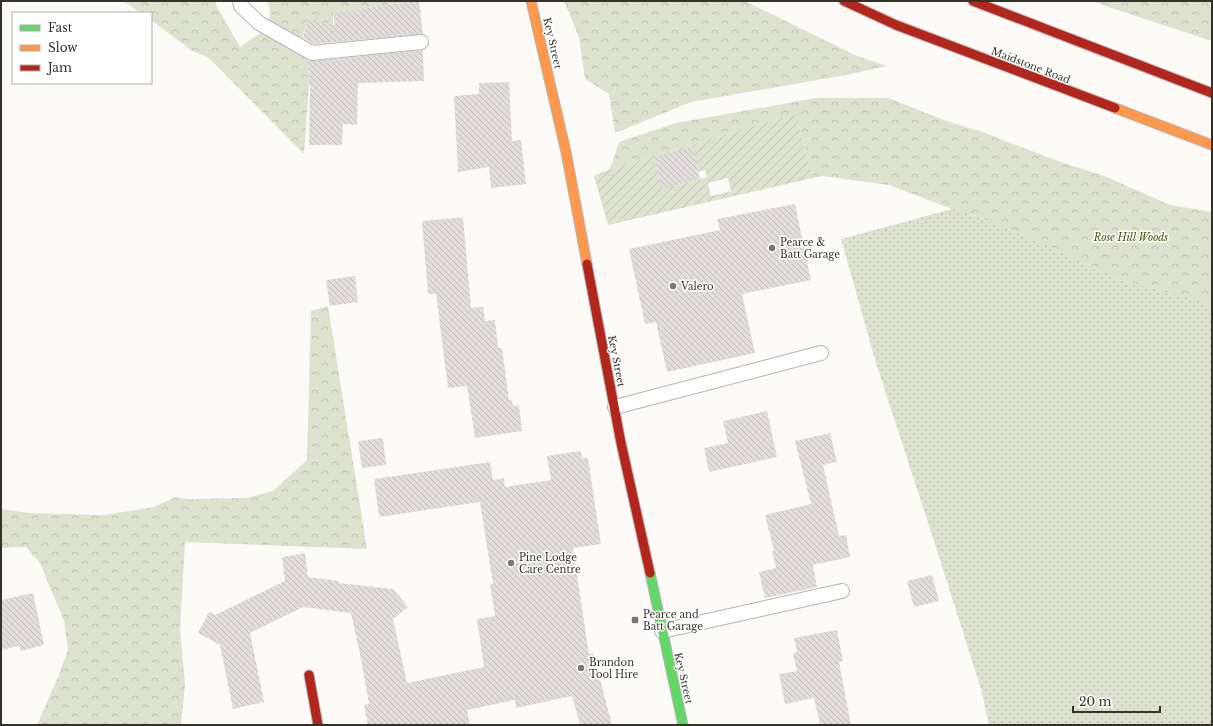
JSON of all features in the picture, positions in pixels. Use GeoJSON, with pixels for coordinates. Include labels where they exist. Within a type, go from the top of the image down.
{"type":"FeatureCollection","features":[{"type":"Feature","properties":{"kind":"main road","name":"Key Street"},"geometry":{"type":"LineString","coordinates":[[531,1],[536,15],[566,152],[621,443],[683,725]]}},
{"type":"Feature","properties":{"kind":"main road","name":"Maidstone Road"},"geometry":{"type":"LineString","coordinates":[[844,1],[896,25],[1212,145]]}},
{"type":"Feature","properties":{"kind":"main road"},"geometry":{"type":"LineString","coordinates":[[972,1],[1212,93]]}},
{"type":"Feature","properties":{"kind":"main road"},"geometry":{"type":"LineString","coordinates":[[309,675],[318,725]]}},
{"type":"Feature","properties":{"kind":"lane"},"geometry":{"type":"LineString","coordinates":[[240,1],[241,6],[259,23],[312,53],[421,42]]}},
{"type":"Feature","properties":{"kind":"lane"},"geometry":{"type":"LineString","coordinates":[[615,407],[821,353]]}},
{"type":"Feature","properties":{"kind":"lane"},"geometry":{"type":"LineString","coordinates":[[662,631],[842,591]]}},
{"type":"Feature","properties":{"kind":"green space"},"geometry":{"type":"Polygon","coordinates":[[[123,1],[216,1],[216,5],[240,47],[269,27],[270,9],[267,1],[418,1],[333,12],[333,25],[308,18],[301,43],[308,61],[309,84],[304,154],[208,57],[192,51],[152,21],[152,12],[140,12],[123,1]]]}},
{"type":"Feature","properties":{"kind":"green space"},"geometry":{"type":"Polygon","coordinates":[[[564,1],[745,1],[857,56],[887,66],[846,75],[691,102],[615,133],[609,94],[585,79],[579,37],[564,1]]]}},
{"type":"Feature","properties":{"kind":"green space"},"geometry":{"type":"Polygon","coordinates":[[[1093,1],[1212,1],[1212,41],[1108,7],[1093,1]]]}},
{"type":"Feature","properties":{"kind":"green space","name":"Rose Hill Woods"},"geometry":{"type":"Polygon","coordinates":[[[816,98],[888,98],[944,120],[985,133],[1058,161],[1107,177],[1170,205],[1212,212],[1212,317],[1205,302],[1116,279],[1040,242],[969,213],[952,209],[889,185],[822,176],[813,178],[795,114],[610,169],[619,142],[676,123],[816,98]]]}},
{"type":"Feature","properties":{"kind":"green space"},"geometry":{"type":"Polygon","coordinates":[[[795,114],[813,178],[608,225],[594,176],[610,169],[795,114]],[[692,148],[654,157],[661,189],[707,177],[705,170],[699,172],[692,148]],[[728,178],[708,183],[711,196],[731,191],[728,178]]]}},
{"type":"Feature","properties":{"kind":"green space"},"geometry":{"type":"Polygon","coordinates":[[[952,209],[969,213],[1040,242],[1116,279],[1206,302],[1212,317],[1212,725],[989,725],[981,689],[876,363],[841,239],[952,209]]]}},
{"type":"Feature","properties":{"kind":"green space"},"geometry":{"type":"Polygon","coordinates":[[[328,306],[367,549],[185,542],[180,629],[185,685],[181,725],[37,725],[68,650],[64,621],[40,563],[26,547],[1,548],[1,509],[29,513],[105,515],[154,507],[175,497],[189,499],[247,498],[273,491],[307,460],[311,311],[328,306]]]}},
{"type":"Feature","properties":{"kind":"building"},"geometry":{"type":"Polygon","coordinates":[[[419,1],[423,34],[314,44],[303,38],[308,18],[335,25],[333,12],[419,1]]]}},
{"type":"Feature","properties":{"kind":"building"},"geometry":{"type":"Polygon","coordinates":[[[423,50],[424,81],[358,83],[357,125],[343,124],[342,145],[309,145],[310,84],[308,61],[423,50]]]}},
{"type":"Feature","properties":{"kind":"building"},"geometry":{"type":"Polygon","coordinates":[[[509,82],[512,141],[521,140],[526,184],[491,188],[489,167],[458,172],[454,96],[479,94],[479,83],[509,82]]]}},
{"type":"Feature","properties":{"kind":"building"},"geometry":{"type":"Polygon","coordinates":[[[693,147],[700,179],[661,189],[654,157],[693,147]]]}},
{"type":"Feature","properties":{"kind":"building"},"geometry":{"type":"Polygon","coordinates":[[[795,204],[811,280],[742,294],[755,353],[667,372],[656,322],[645,324],[629,249],[720,230],[717,219],[795,204]]]}},
{"type":"Feature","properties":{"kind":"building"},"geometry":{"type":"Polygon","coordinates":[[[463,217],[471,308],[483,307],[485,321],[495,320],[498,348],[502,348],[509,400],[512,400],[513,406],[519,405],[522,431],[475,438],[467,386],[448,388],[436,294],[428,294],[422,221],[463,217]]]}},
{"type":"Feature","properties":{"kind":"building"},"geometry":{"type":"Polygon","coordinates":[[[355,276],[358,302],[330,306],[326,280],[355,276]]]}},
{"type":"Feature","properties":{"kind":"building"},"geometry":{"type":"Polygon","coordinates":[[[767,411],[777,457],[709,472],[704,448],[728,443],[723,421],[767,411]]]}},
{"type":"Feature","properties":{"kind":"building"},"geometry":{"type":"Polygon","coordinates":[[[830,433],[837,462],[823,465],[839,536],[846,535],[850,557],[813,565],[817,587],[765,598],[759,572],[776,568],[772,551],[774,551],[765,515],[811,504],[795,441],[830,433]]]}},
{"type":"Feature","properties":{"kind":"building"},"geometry":{"type":"Polygon","coordinates":[[[383,438],[386,465],[362,468],[358,441],[383,438]]]}},
{"type":"Feature","properties":{"kind":"building"},"geometry":{"type":"Polygon","coordinates":[[[581,451],[582,458],[588,458],[601,544],[573,548],[589,654],[593,653],[612,725],[580,725],[572,696],[516,708],[515,700],[467,710],[470,725],[368,725],[364,705],[369,704],[351,613],[303,607],[250,633],[264,702],[233,709],[220,645],[198,633],[209,612],[215,615],[285,581],[282,557],[305,553],[308,577],[339,581],[338,583],[393,589],[408,607],[393,619],[407,683],[484,667],[477,619],[495,616],[490,584],[493,584],[480,502],[379,517],[374,479],[490,462],[493,480],[504,478],[505,487],[551,480],[547,456],[581,451]]]}},
{"type":"Feature","properties":{"kind":"building"},"geometry":{"type":"Polygon","coordinates":[[[932,575],[939,601],[914,607],[907,581],[932,575]]]}},
{"type":"Feature","properties":{"kind":"building"},"geometry":{"type":"Polygon","coordinates":[[[33,593],[44,645],[21,651],[19,646],[1,650],[1,600],[33,593]]]}},
{"type":"Feature","properties":{"kind":"building"},"geometry":{"type":"Polygon","coordinates":[[[837,630],[843,661],[839,662],[851,725],[820,725],[814,698],[785,704],[779,674],[797,671],[793,653],[797,652],[794,638],[837,630]]]}},
{"type":"Feature","properties":{"kind":"traffic: fast"},"geometry":{"type":"LineString","coordinates":[[650,573],[683,725]]}},
{"type":"Feature","properties":{"kind":"traffic: slow"},"geometry":{"type":"LineString","coordinates":[[531,1],[566,152],[587,264]]}},
{"type":"Feature","properties":{"kind":"traffic: slow"},"geometry":{"type":"LineString","coordinates":[[1115,108],[1212,145]]}},
{"type":"Feature","properties":{"kind":"traffic: jam"},"geometry":{"type":"LineString","coordinates":[[844,1],[896,25],[1115,108]]}},
{"type":"Feature","properties":{"kind":"traffic: jam"},"geometry":{"type":"LineString","coordinates":[[973,1],[1212,93]]}},
{"type":"Feature","properties":{"kind":"traffic: jam"},"geometry":{"type":"LineString","coordinates":[[587,264],[621,443],[650,573]]}},
{"type":"Feature","properties":{"kind":"traffic: jam"},"geometry":{"type":"LineString","coordinates":[[309,675],[318,725]]}},
{"type":"Feature","properties":{"kind":"place","name":"Pearce & Batt Garage"},"geometry":{"type":"Point","coordinates":[772,248]}},
{"type":"Feature","properties":{"kind":"place","name":"Valero"},"geometry":{"type":"Point","coordinates":[673,286]}},
{"type":"Feature","properties":{"kind":"place","name":"Pine Lodge Care Centre"},"geometry":{"type":"Point","coordinates":[511,563]}},
{"type":"Feature","properties":{"kind":"place","name":"Pearce and Batt Garage"},"geometry":{"type":"Point","coordinates":[635,620]}},
{"type":"Feature","properties":{"kind":"place","name":"Brandon Tool Hire"},"geometry":{"type":"Point","coordinates":[581,668]}}]}
